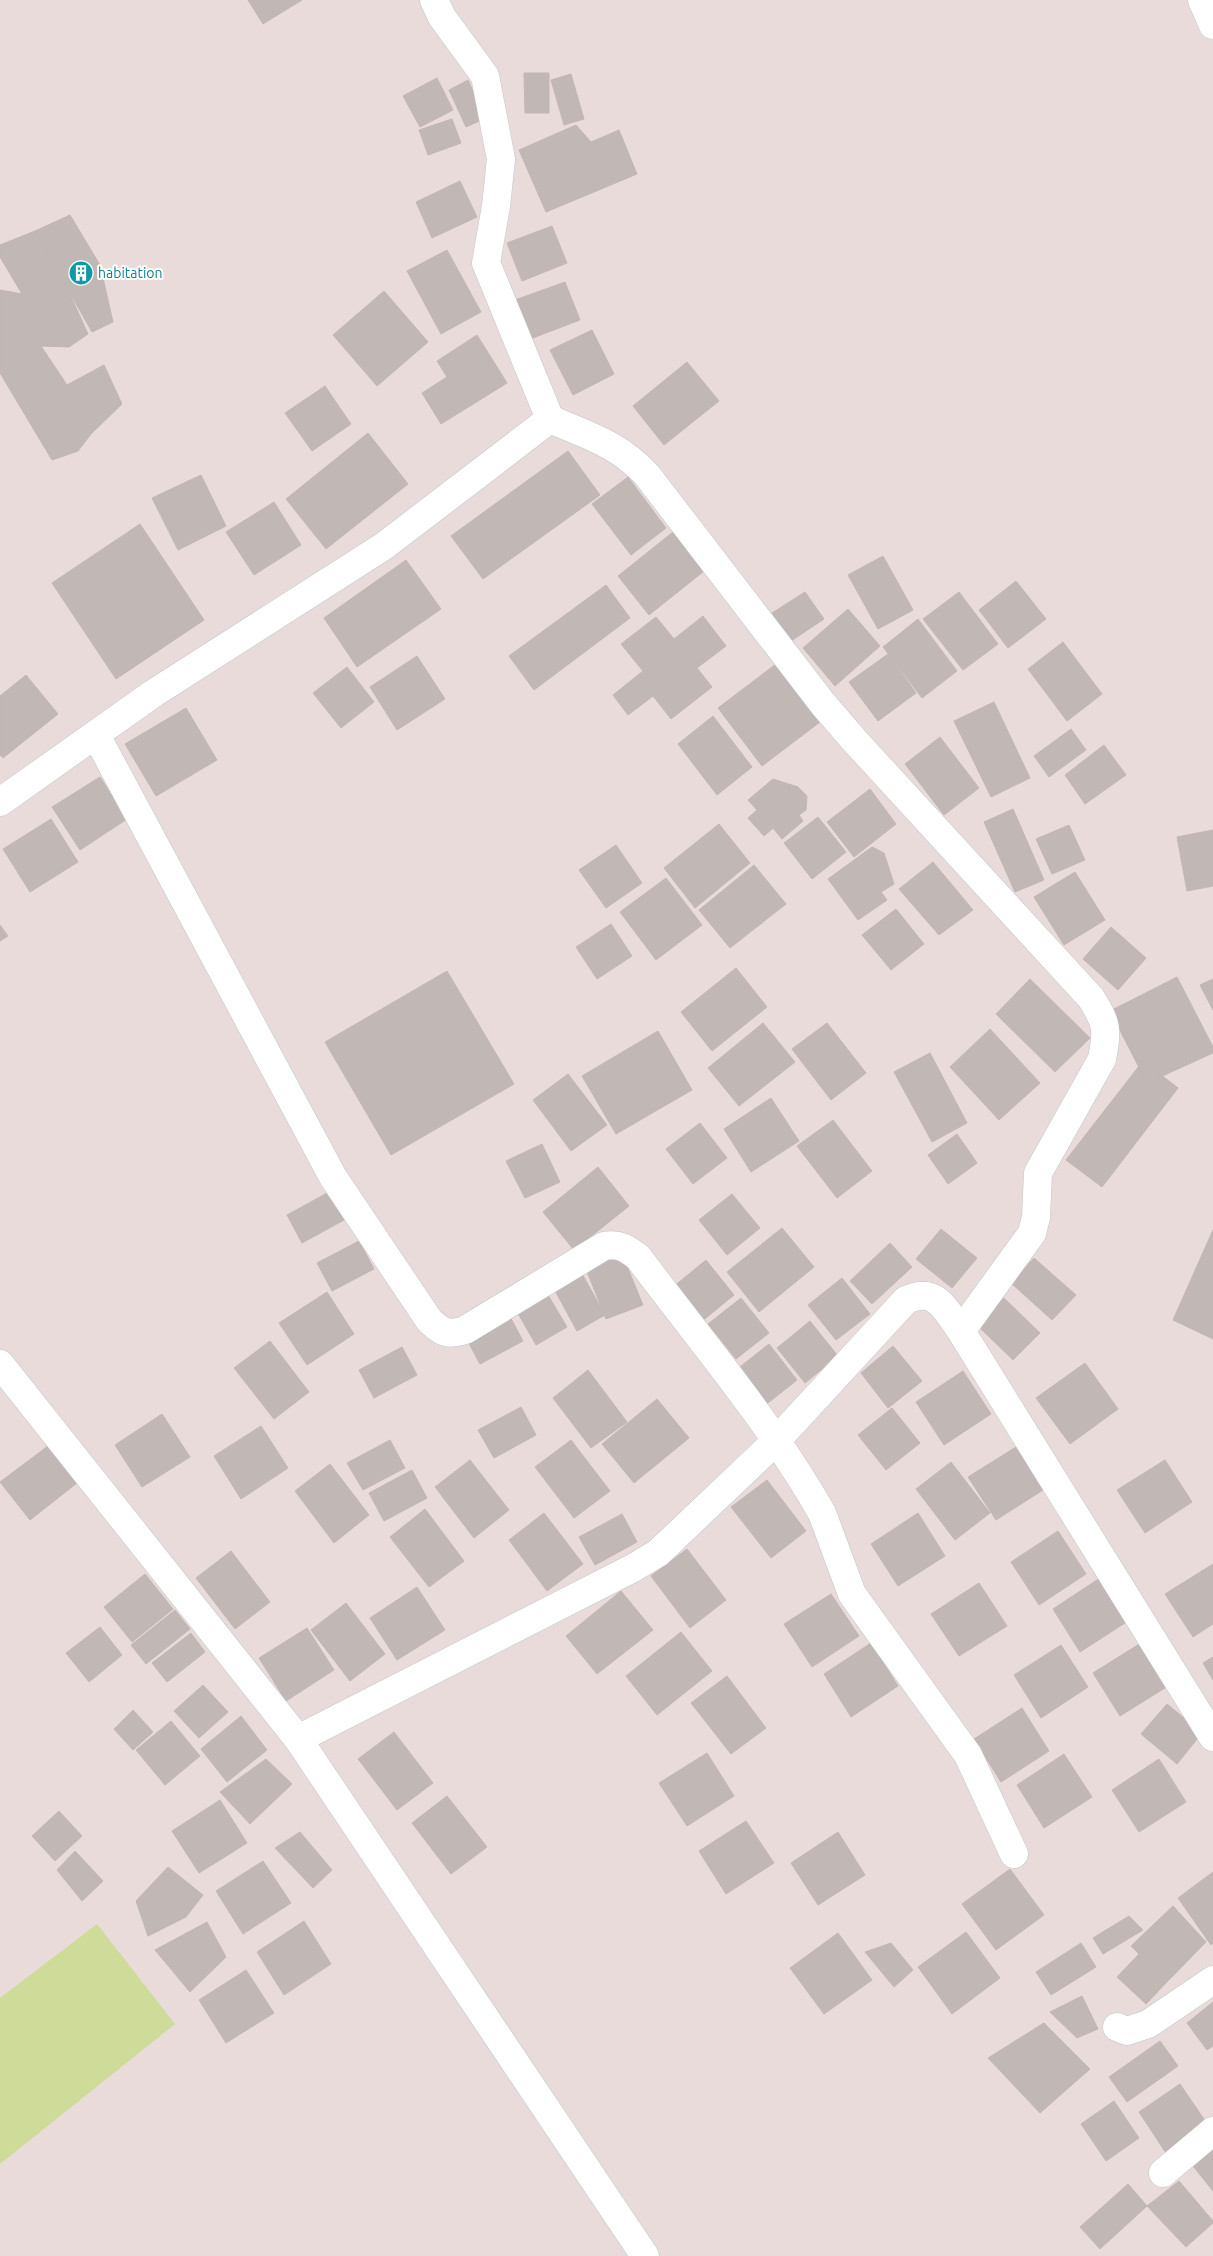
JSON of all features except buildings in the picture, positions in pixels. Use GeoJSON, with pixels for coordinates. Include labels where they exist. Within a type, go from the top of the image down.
{"type":"FeatureCollection","features":[{"type":"Feature","properties":{"kind":"street"},"geometry":{"type":"LineString","coordinates":[[434,0],[442,17],[485,76],[501,159],[496,206],[486,263],[550,419],[615,447],[632,459],[647,475],[823,704],[883,775],[1091,998],[1104,1019],[1106,1040],[1102,1059],[1038,1173],[1036,1218],[1032,1234],[961,1331]]}},
{"type":"Feature","properties":{"kind":"street"},"geometry":{"type":"LineString","coordinates":[[1202,0],[1213,25]]}},
{"type":"Feature","properties":{"kind":"street"},"geometry":{"type":"LineString","coordinates":[[0,802],[154,693],[384,546],[550,419]]}},
{"type":"Feature","properties":{"kind":"street"},"geometry":{"type":"LineString","coordinates":[[96,735],[333,1177],[429,1320],[440,1331],[452,1334],[465,1330],[604,1246],[616,1244],[627,1248],[638,1257],[776,1441],[822,1513],[852,1594],[968,1756],[1014,1854]]}},
{"type":"Feature","properties":{"kind":"street"},"geometry":{"type":"LineString","coordinates":[[298,1739],[646,1561],[658,1553],[776,1441],[906,1300],[917,1295],[928,1295],[940,1303],[961,1331],[1213,1737]]}},
{"type":"Feature","properties":{"kind":"street"},"geometry":{"type":"LineString","coordinates":[[0,1364],[298,1739],[645,2256]]}},
{"type":"Feature","properties":{"kind":"street"},"geometry":{"type":"LineString","coordinates":[[1117,2026],[1127,2031],[1148,2024],[1213,1980]]}},
{"type":"Feature","properties":{"kind":"street"},"geometry":{"type":"LineString","coordinates":[[1163,2173],[1213,2131]]}},
{"type":"Feature","properties":{"kind":"green space"},"geometry":{"type":"Polygon","coordinates":[[[97,1924],[175,2024],[0,2164],[0,1998],[97,1924]]]}},
{"type":"Feature","properties":{"kind":"place","name":"habitation"},"geometry":{"type":"Point","coordinates":[81,273]}}]}
